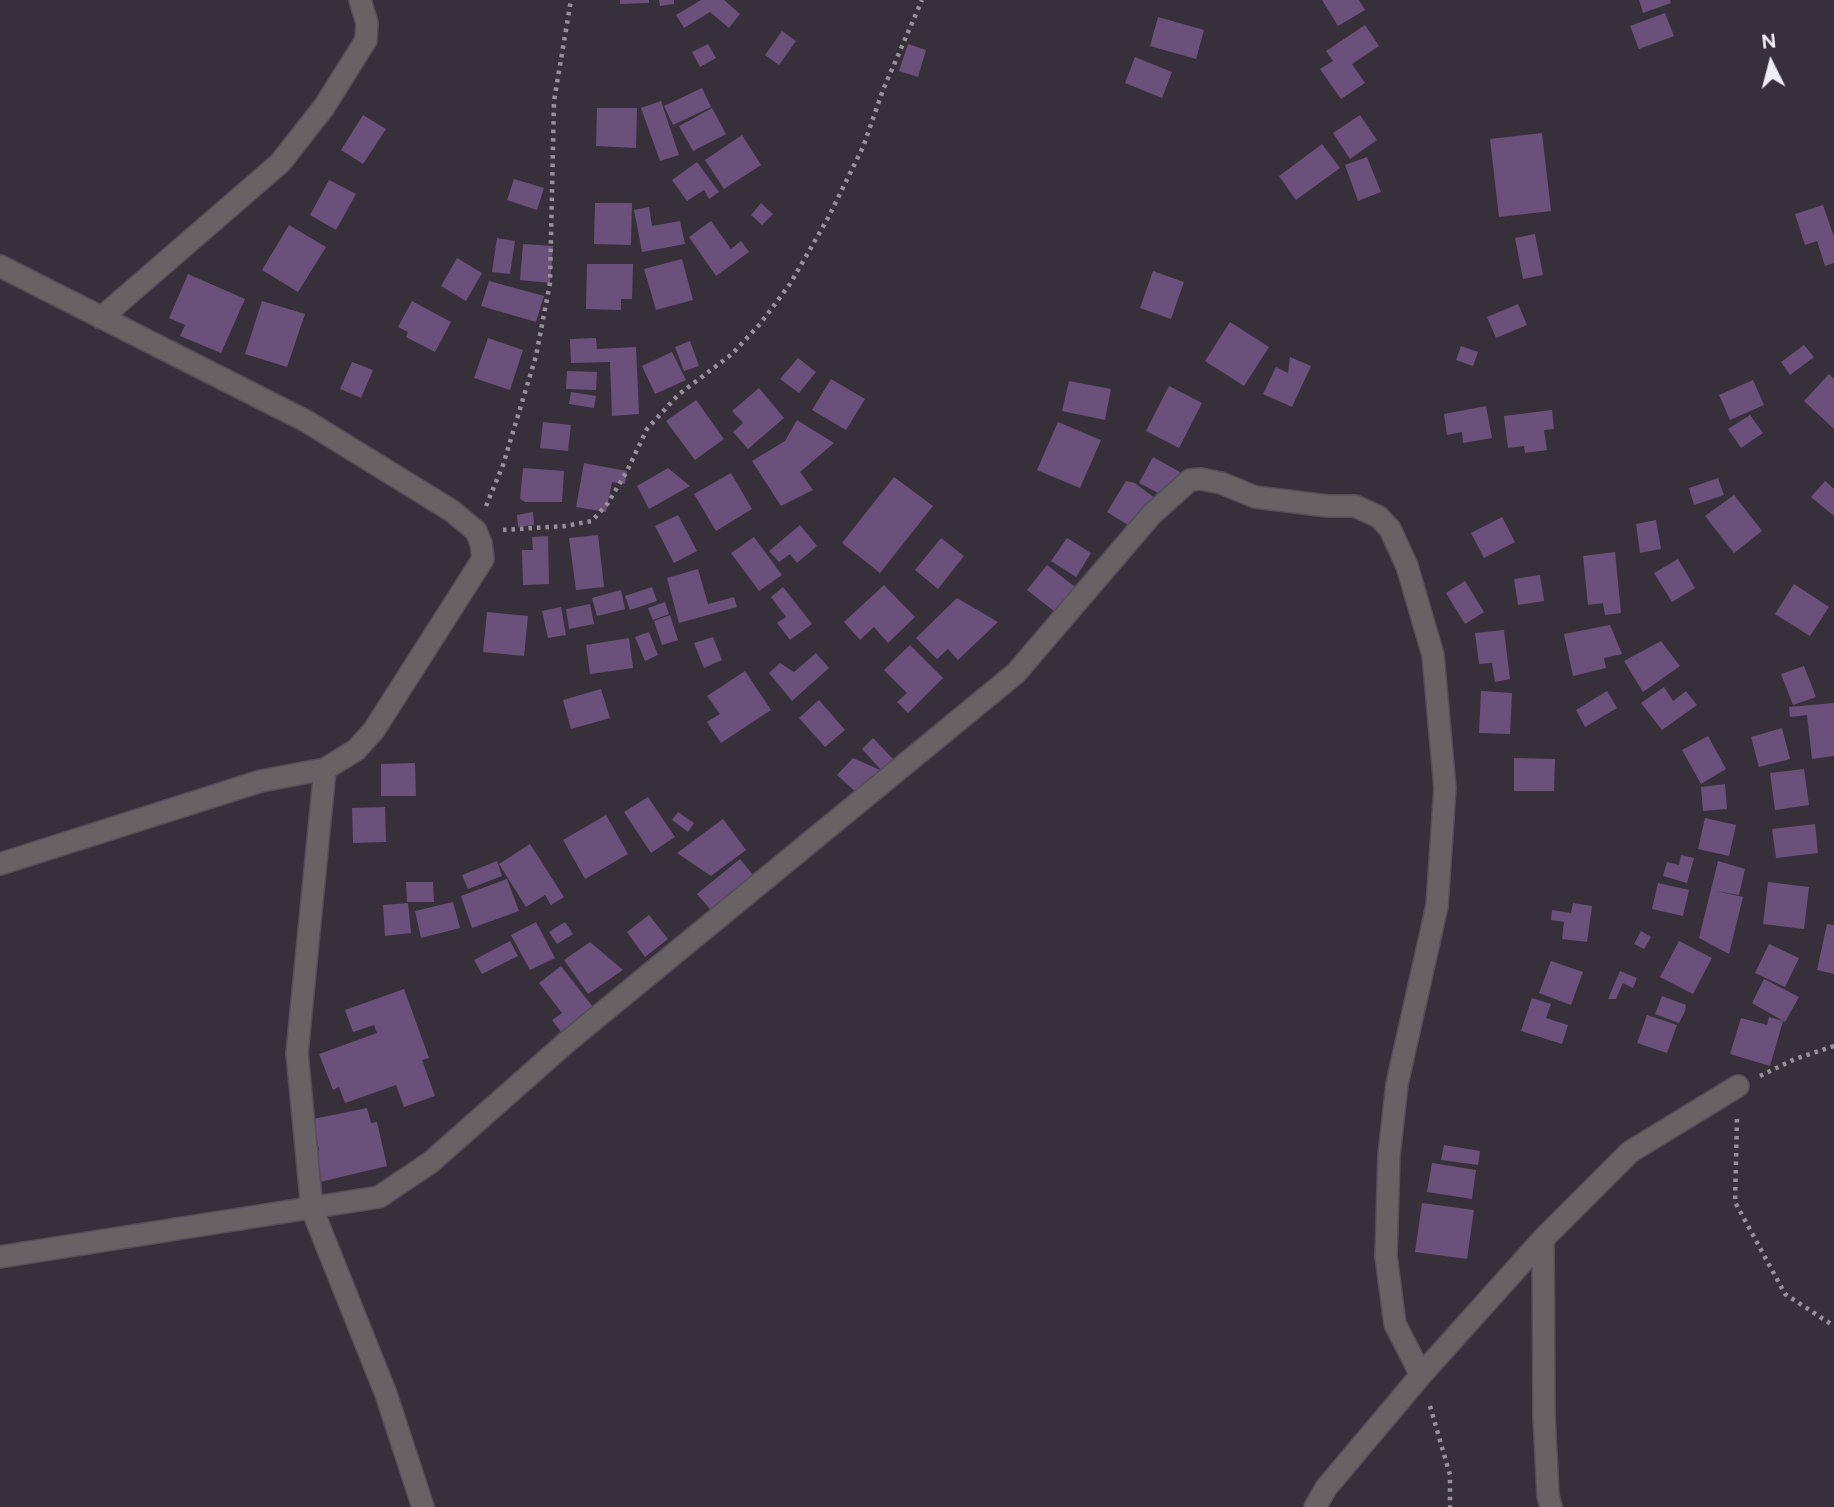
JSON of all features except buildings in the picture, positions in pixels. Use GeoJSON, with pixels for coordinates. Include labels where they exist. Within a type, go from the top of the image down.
{"type":"FeatureCollection","features":[{"type":"Feature","properties":{"kind":"street"},"geometry":{"type":"LineString","coordinates":[[101,318],[280,163],[324,107],[366,40],[368,23],[360,0]]}},
{"type":"Feature","properties":{"kind":"street"},"geometry":{"type":"LineString","coordinates":[[0,266],[306,421],[452,511],[475,531],[481,543],[483,559],[374,730],[356,750],[325,768],[261,781],[0,864]]}},
{"type":"Feature","properties":{"kind":"street"},"geometry":{"type":"LineString","coordinates":[[0,1257],[379,1197],[431,1162],[568,1041],[1016,673],[1152,514],[1190,480],[1201,479],[1221,483],[1255,497],[1328,506],[1355,506],[1379,517],[1390,529],[1406,566],[1433,655],[1445,788],[1437,906],[1397,1084],[1389,1155],[1386,1256],[1395,1324],[1421,1375]]}},
{"type":"Feature","properties":{"kind":"street"},"geometry":{"type":"LineString","coordinates":[[325,768],[297,1053],[312,1209],[386,1394],[423,1507]]}},
{"type":"Feature","properties":{"kind":"street"},"geometry":{"type":"LineString","coordinates":[[1315,1507],[1326,1488],[1421,1375],[1543,1239],[1630,1152],[1738,1086]]}},
{"type":"Feature","properties":{"kind":"street"},"geometry":{"type":"LineString","coordinates":[[1543,1239],[1544,1415],[1548,1496],[1551,1507]]}},
{"type":"Feature","properties":{"kind":"path"},"geometry":{"type":"LineString","coordinates":[[571,0],[554,101],[550,283],[536,356],[503,466],[475,531],[565,526],[592,521],[627,471],[647,429],[678,395],[732,354],[761,324],[790,284],[840,195],[863,148],[883,90],[922,0]]}},
{"type":"Feature","properties":{"kind":"path"},"geometry":{"type":"LineString","coordinates":[[1834,1046],[1795,1059],[1738,1086],[1735,1202],[1785,1294],[1834,1326]]}},
{"type":"Feature","properties":{"kind":"path"},"geometry":{"type":"LineString","coordinates":[[1421,1375],[1450,1475],[1450,1507]]}}]}
